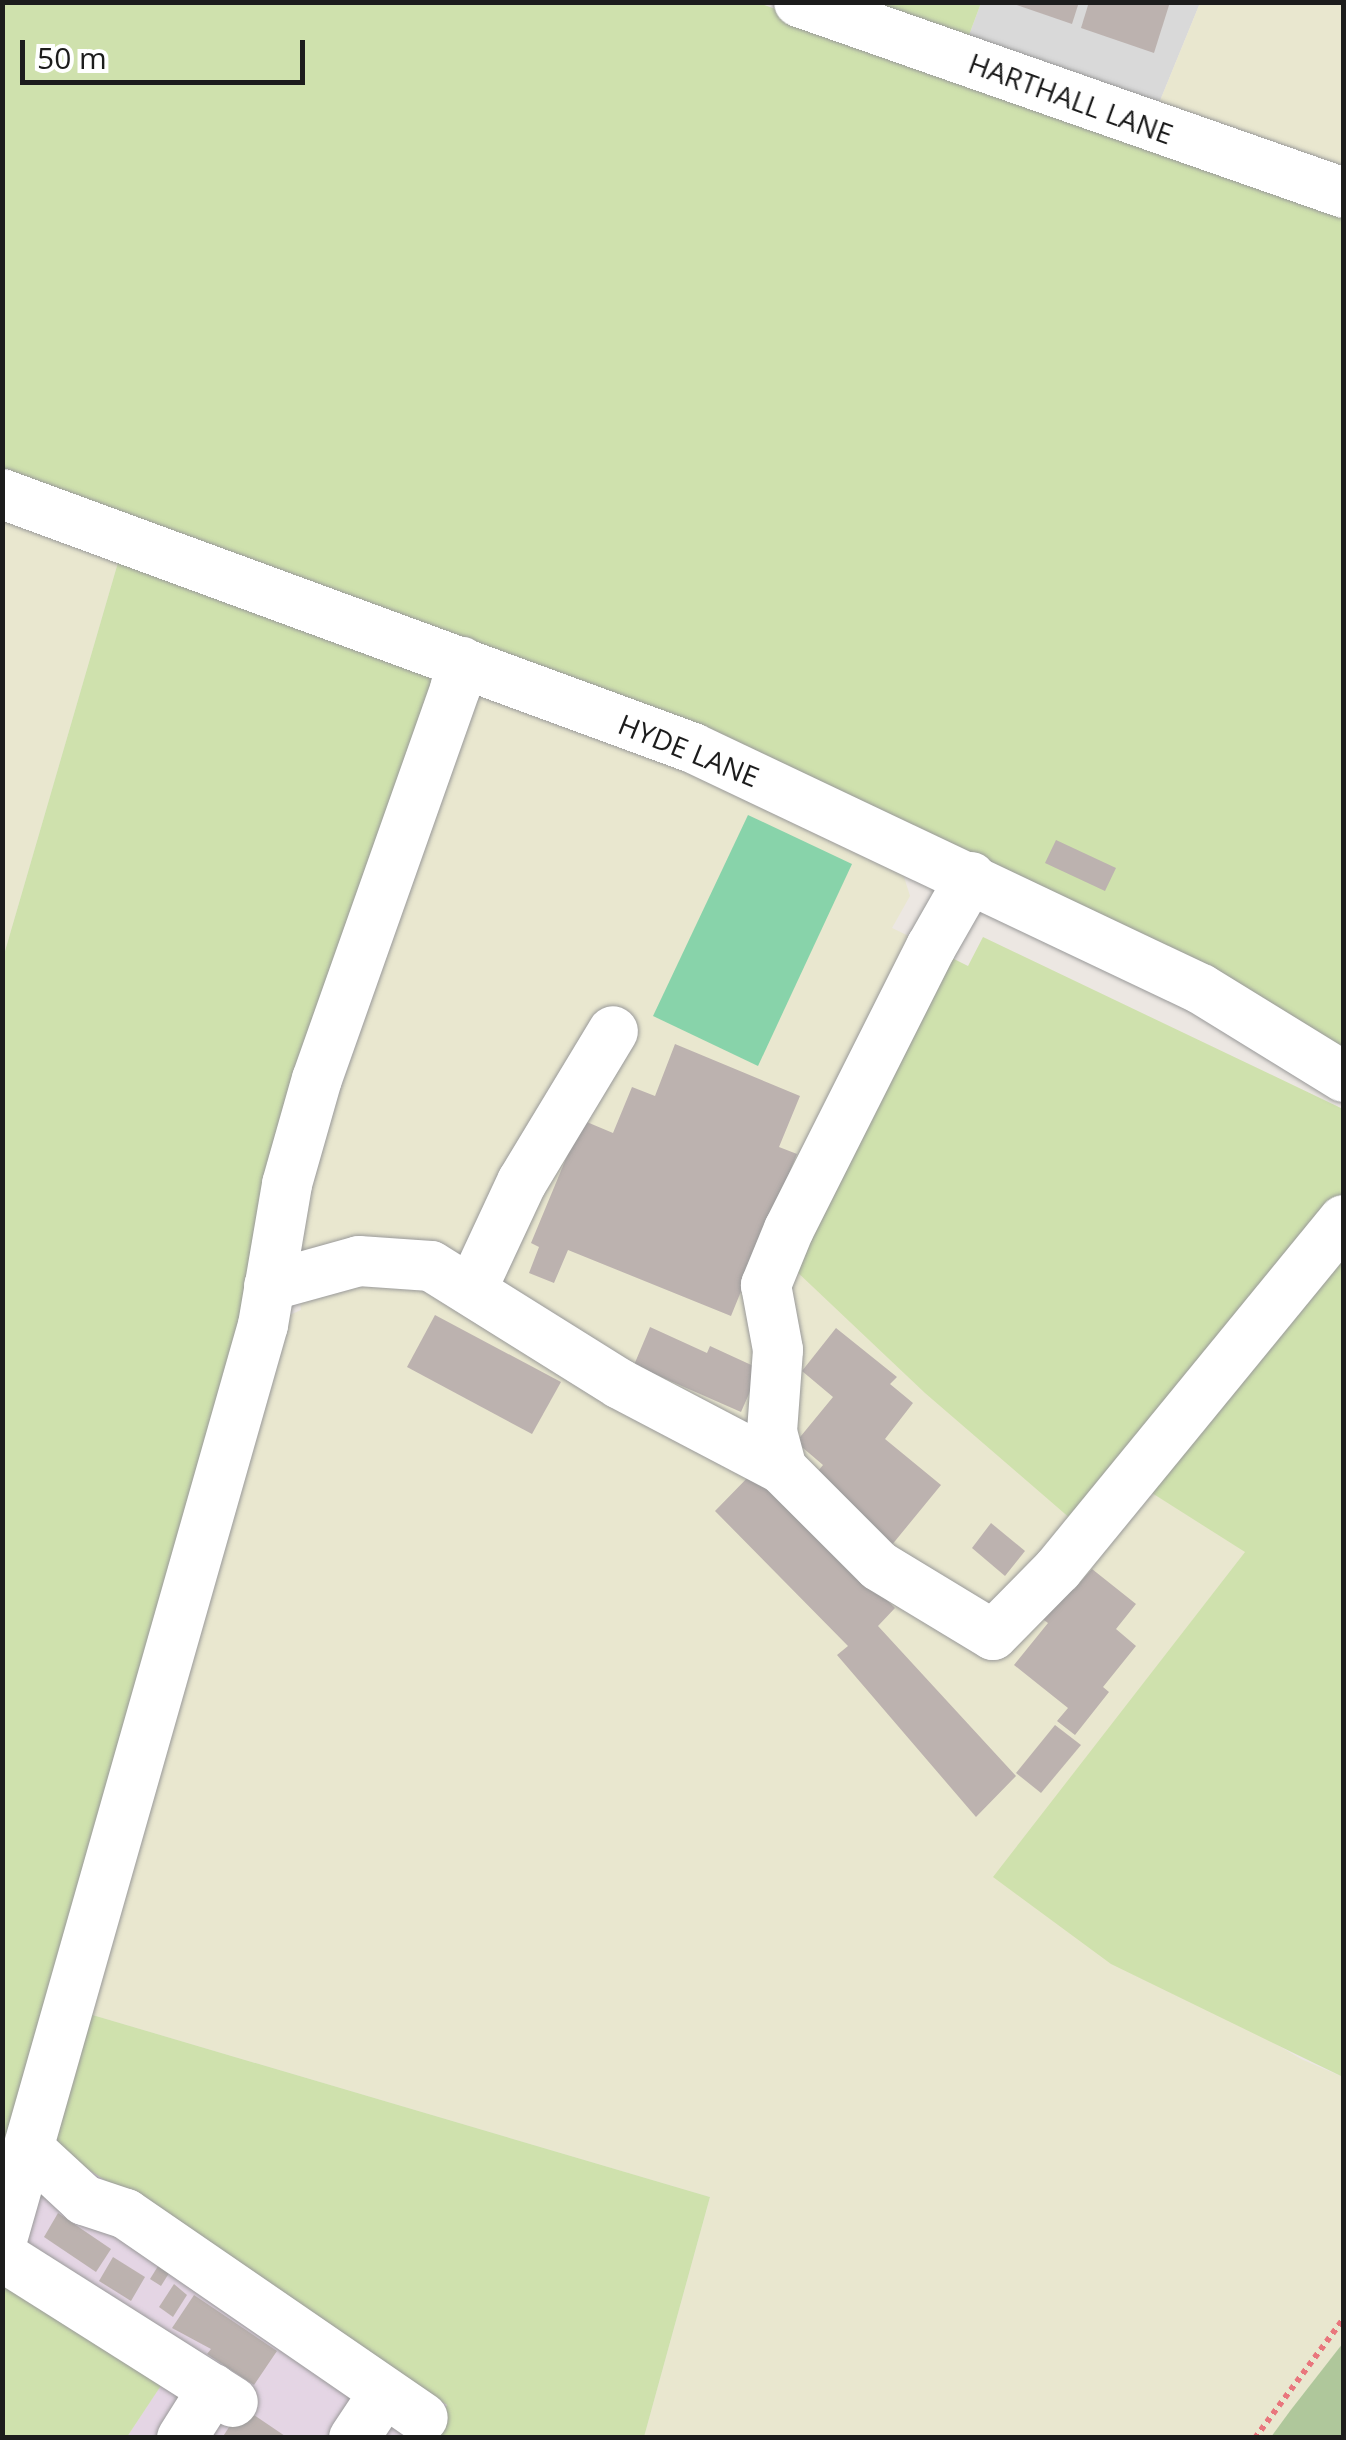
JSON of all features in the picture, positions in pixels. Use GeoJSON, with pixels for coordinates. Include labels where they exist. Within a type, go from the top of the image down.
{"type":"FeatureCollection","features":[{"type":"Feature","properties":{"kind":"street","name":"HARTHALL LANE"},"geometry":{"type":"LineString","coordinates":[[799,2],[1344,193]]}},
{"type":"Feature","properties":{"kind":"street","name":"HYDE LANE"},"geometry":{"type":"LineString","coordinates":[[2,494],[693,748],[1201,989],[1344,1077]]}},
{"type":"Feature","properties":{"kind":"street"},"geometry":{"type":"LineString","coordinates":[[2,2240],[263,1325],[287,1184],[316,1078],[456,689],[461,662]]}},
{"type":"Feature","properties":{"kind":"street"},"geometry":{"type":"LineString","coordinates":[[782,1469],[772,1432],[778,1350],[766,1285],[860,1088],[971,877]]}},
{"type":"Feature","properties":{"kind":"street"},"geometry":{"type":"LineString","coordinates":[[472,1289],[522,1182],[613,1031]]}},
{"type":"Feature","properties":{"kind":"street"},"geometry":{"type":"LineString","coordinates":[[269,1286],[359,1262],[431,1266],[620,1384],[782,1469],[879,1566],[993,1635],[1058,1568],[1344,1220]]}},
{"type":"Feature","properties":{"kind":"street"},"geometry":{"type":"LineString","coordinates":[[29,2149],[84,2200],[126,2214],[404,2406],[354,2438]]}},
{"type":"Feature","properties":{"kind":"street"},"geometry":{"type":"LineString","coordinates":[[2,2256],[223,2396],[182,2438]]}},
{"type":"Feature","properties":{"kind":"path"},"geometry":{"type":"LineString","coordinates":[[1255,2438],[1344,2318]]}},
{"type":"Feature","properties":{"kind":"shaded area"},"geometry":{"type":"Polygon","coordinates":[[[981,3],[1200,3],[1155,113],[966,43],[981,3]]]}},
{"type":"Feature","properties":{"kind":"shaded area"},"geometry":{"type":"Polygon","coordinates":[[[1200,3],[1343,3],[1343,166],[1155,113],[1200,3]]]}},
{"type":"Feature","properties":{"kind":"shaded area"},"geometry":{"type":"Polygon","coordinates":[[[3,516],[119,559],[3,958],[3,516]]]}},
{"type":"Feature","properties":{"kind":"shaded area"},"geometry":{"type":"Polygon","coordinates":[[[480,689],[736,787],[900,864],[910,896],[892,928],[917,940],[1144,1488],[1246,1551],[994,1877],[1301,2059],[1343,2077],[1343,2343],[1271,2437],[644,2437],[710,2197],[79,2011],[272,1323],[301,1310],[296,1255],[320,1148],[480,689]]]}},
{"type":"Feature","properties":{"kind":"shaded area"},"geometry":{"type":"Polygon","coordinates":[[[39,2137],[448,2406],[427,2437],[127,2437],[166,2377],[3,2272],[39,2137]]]}},
{"type":"Feature","properties":{"kind":"green space"},"geometry":{"type":"Polygon","coordinates":[[[2,3],[758,3],[1343,203],[1343,1050],[3,470],[2,3]]]}},
{"type":"Feature","properties":{"kind":"green space"},"geometry":{"type":"Polygon","coordinates":[[[848,3],[981,3],[966,43],[848,3]]]}},
{"type":"Feature","properties":{"kind":"green space"},"geometry":{"type":"Polygon","coordinates":[[[119,559],[445,682],[254,1283],[3,2188],[3,958],[119,559]]]}},
{"type":"Feature","properties":{"kind":"green space"},"geometry":{"type":"Polygon","coordinates":[[[748,815],[852,864],[758,1066],[653,1016],[748,815]]]}},
{"type":"Feature","properties":{"kind":"green space"},"geometry":{"type":"Polygon","coordinates":[[[983,937],[1343,1109],[1343,1193],[1079,1526],[925,1393],[794,1269],[946,955],[968,966],[983,937]]]}},
{"type":"Feature","properties":{"kind":"green space"},"geometry":{"type":"Polygon","coordinates":[[[1343,1241],[1343,2077],[1111,1964],[993,1877],[1245,1552],[1144,1488],[1343,1241]]]}},
{"type":"Feature","properties":{"kind":"green space"},"geometry":{"type":"Polygon","coordinates":[[[79,2011],[710,2197],[644,2437],[427,2437],[447,2405],[39,2137],[79,2011]]]}},
{"type":"Feature","properties":{"kind":"green space"},"geometry":{"type":"Polygon","coordinates":[[[2,2272],[166,2378],[127,2437],[3,2437],[2,2272]]]}},
{"type":"Feature","properties":{"kind":"green space"},"geometry":{"type":"Polygon","coordinates":[[[1343,2343],[1343,2437],[1271,2437],[1290,2411],[1343,2343]]]}},
{"type":"Feature","properties":{"kind":"building"},"geometry":{"type":"Polygon","coordinates":[[[1008,2],[1079,2],[1072,24],[1008,2]]]}},
{"type":"Feature","properties":{"kind":"building"},"geometry":{"type":"Polygon","coordinates":[[[1089,2],[1170,2],[1154,53],[1081,28],[1089,2]]]}},
{"type":"Feature","properties":{"kind":"building"},"geometry":{"type":"Polygon","coordinates":[[[1056,840],[1116,868],[1105,891],[1045,863],[1056,840]]]}},
{"type":"Feature","properties":{"kind":"building"},"geometry":{"type":"Polygon","coordinates":[[[675,1044],[800,1096],[779,1147],[797,1154],[731,1316],[568,1250],[554,1283],[529,1273],[539,1247],[531,1243],[582,1120],[613,1133],[632,1087],[655,1096],[675,1044]]]}},
{"type":"Feature","properties":{"kind":"building"},"geometry":{"type":"Polygon","coordinates":[[[435,1315],[561,1382],[532,1434],[407,1367],[435,1315]]]}},
{"type":"Feature","properties":{"kind":"building"},"geometry":{"type":"Polygon","coordinates":[[[650,1327],[707,1353],[710,1346],[760,1369],[741,1412],[634,1365],[650,1327]]]}},
{"type":"Feature","properties":{"kind":"building"},"geometry":{"type":"Polygon","coordinates":[[[836,1328],[897,1377],[890,1384],[913,1403],[885,1439],[941,1485],[891,1546],[810,1481],[823,1465],[796,1442],[833,1397],[802,1371],[836,1328]]]}},
{"type":"Feature","properties":{"kind":"building"},"geometry":{"type":"Polygon","coordinates":[[[754,1471],[895,1608],[878,1626],[1016,1776],[976,1817],[837,1655],[848,1646],[715,1511],[754,1471]]]}},
{"type":"Feature","properties":{"kind":"building"},"geometry":{"type":"Polygon","coordinates":[[[991,1523],[1025,1551],[1005,1576],[972,1548],[991,1523]]]}},
{"type":"Feature","properties":{"kind":"building"},"geometry":{"type":"Polygon","coordinates":[[[1092,1569],[1136,1604],[1116,1629],[1136,1646],[1103,1687],[1109,1692],[1075,1735],[1057,1721],[1068,1708],[1014,1665],[1048,1623],[1037,1615],[1066,1579],[1076,1587],[1092,1569]]]}},
{"type":"Feature","properties":{"kind":"building"},"geometry":{"type":"Polygon","coordinates":[[[1055,1725],[1081,1745],[1041,1793],[1016,1773],[1055,1725]]]}},
{"type":"Feature","properties":{"kind":"building"},"geometry":{"type":"Polygon","coordinates":[[[58,2213],[111,2249],[96,2272],[44,2237],[58,2213]]]}},
{"type":"Feature","properties":{"kind":"building"},"geometry":{"type":"Polygon","coordinates":[[[113,2257],[145,2277],[131,2301],[99,2281],[113,2257]]]}},
{"type":"Feature","properties":{"kind":"building"},"geometry":{"type":"Polygon","coordinates":[[[160,2263],[171,2270],[161,2286],[150,2279],[160,2263]]]}},
{"type":"Feature","properties":{"kind":"building"},"geometry":{"type":"Polygon","coordinates":[[[174,2284],[187,2295],[173,2317],[159,2307],[174,2284]]]}},
{"type":"Feature","properties":{"kind":"building"},"geometry":{"type":"Polygon","coordinates":[[[194,2295],[277,2351],[254,2385],[207,2354],[211,2349],[172,2328],[194,2295]]]}},
{"type":"Feature","properties":{"kind":"building"},"geometry":{"type":"Polygon","coordinates":[[[242,2407],[288,2438],[222,2438],[242,2407]]]}}]}
